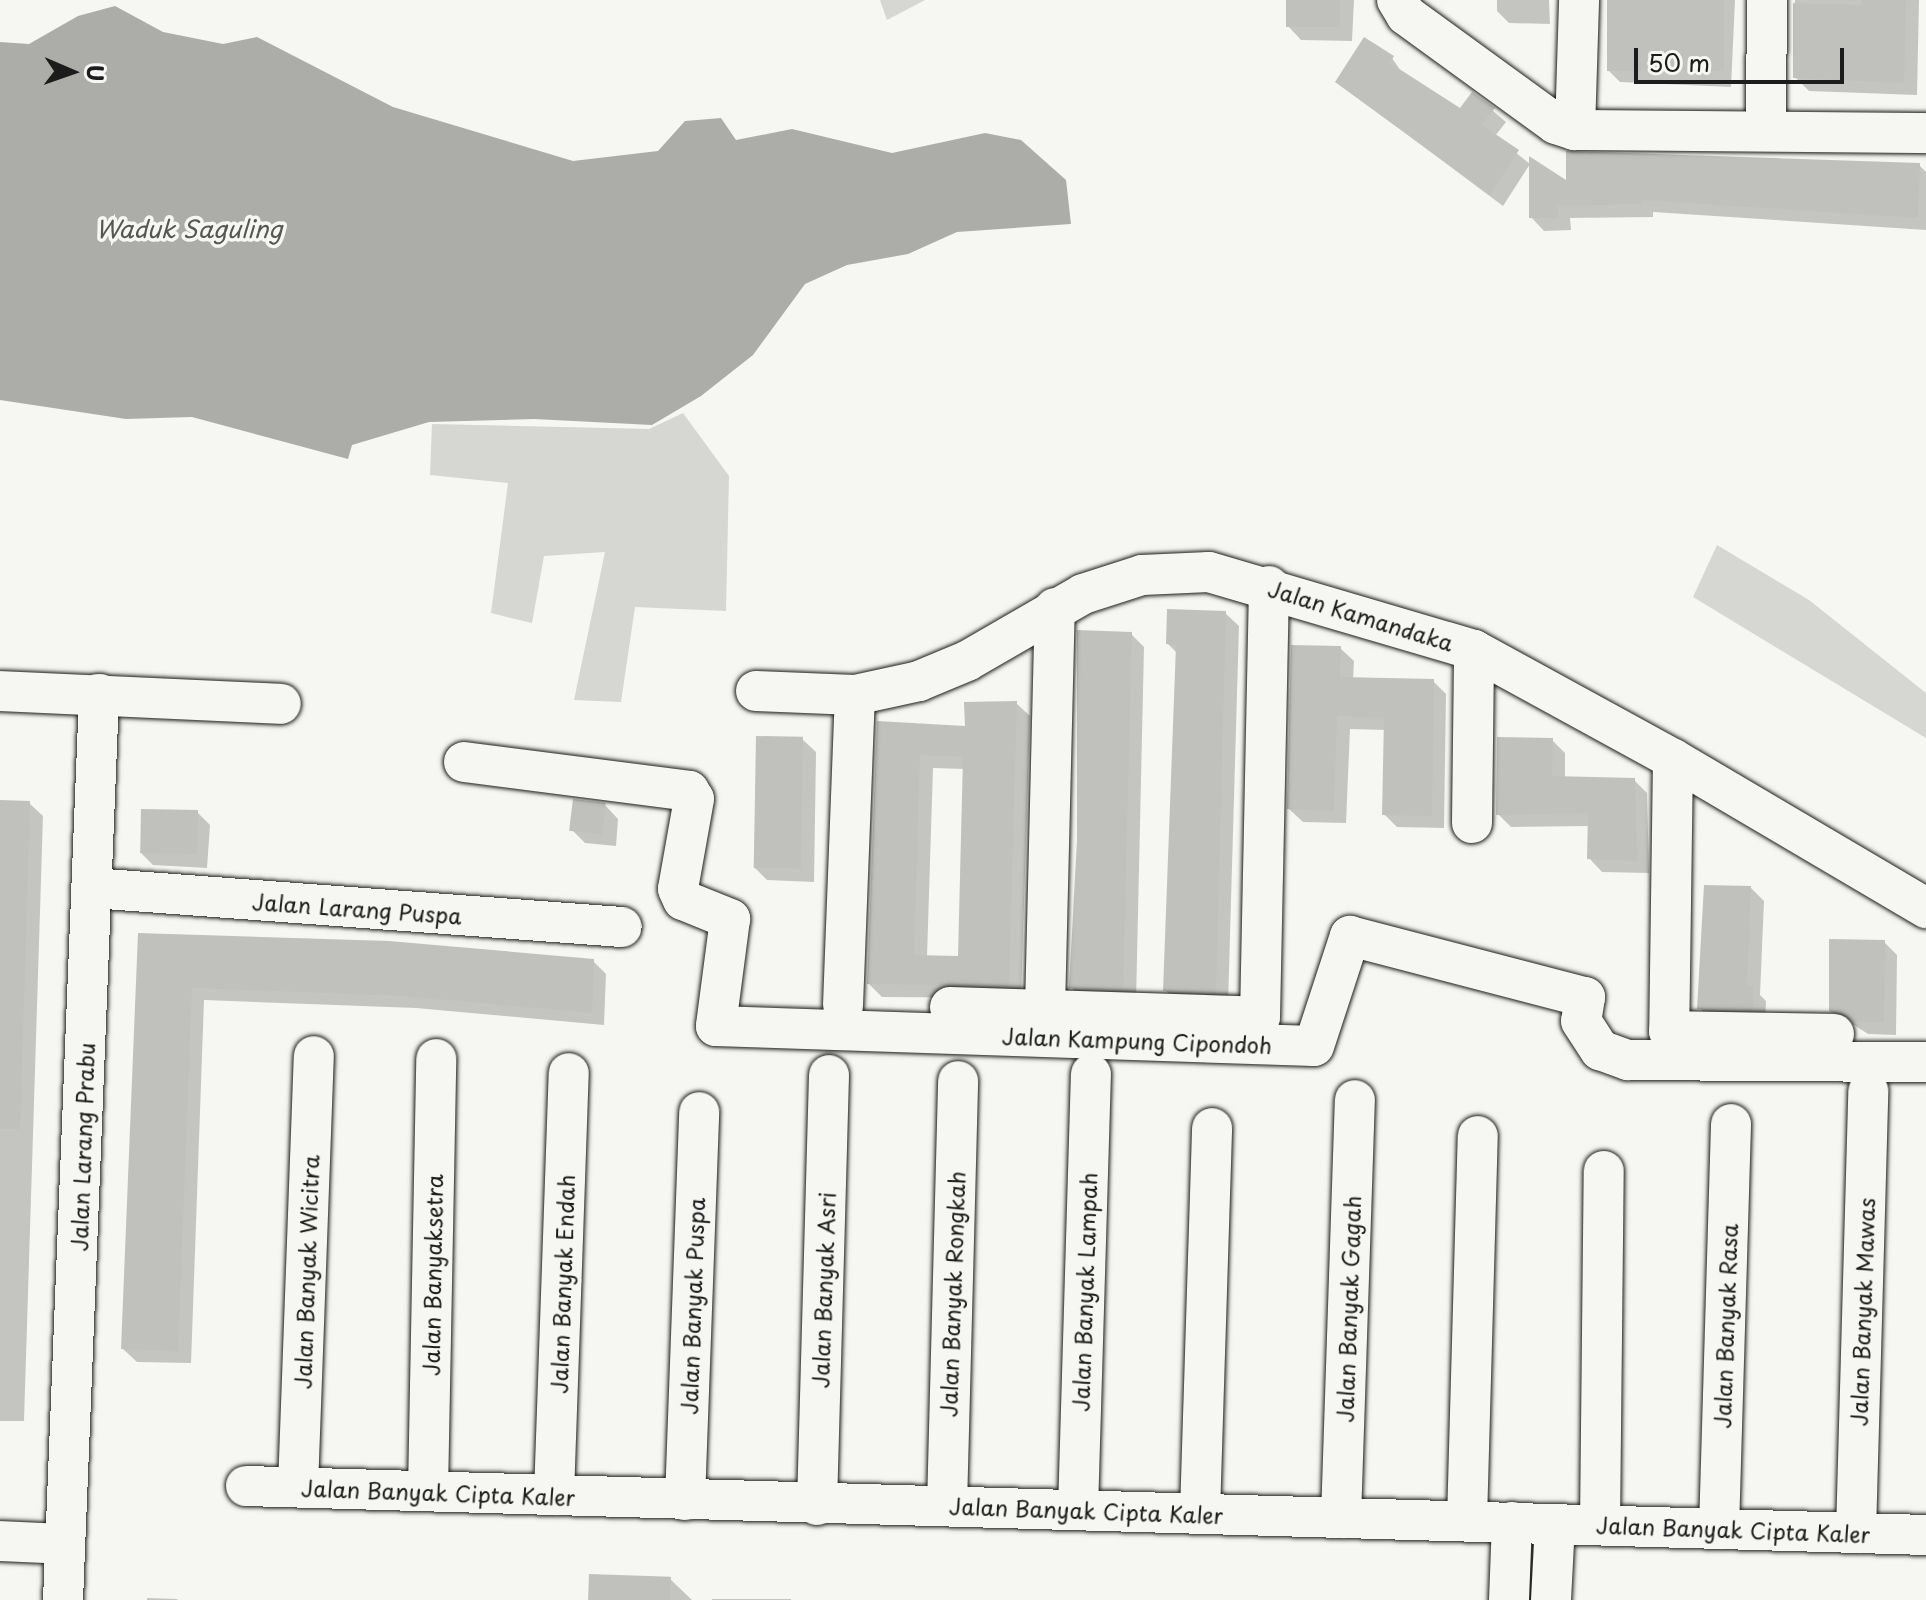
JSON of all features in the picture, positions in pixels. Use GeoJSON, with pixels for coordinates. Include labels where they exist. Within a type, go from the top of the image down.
{"type":"FeatureCollection","features":[{"type":"Feature","properties":{"kind":"street"},"geometry":{"type":"LineString","coordinates":[[1397,0],[1419,24],[1556,124],[1575,130],[1766,128],[1926,133]]}},
{"type":"Feature","properties":{"kind":"street"},"geometry":{"type":"LineString","coordinates":[[1575,130],[1579,0]]}},
{"type":"Feature","properties":{"kind":"street"},"geometry":{"type":"LineString","coordinates":[[1766,128],[1767,0]]}},
{"type":"Feature","properties":{"kind":"street","name":"Jalan Kamandaka"},"geometry":{"type":"LineString","coordinates":[[756,691],[855,695],[919,681],[967,661],[1055,608],[1142,575],[1209,572],[1269,586],[1474,650],[1673,759],[1926,908]]}},
{"type":"Feature","properties":{"kind":"street"},"geometry":{"type":"LineString","coordinates":[[743,1004],[1045,1009],[1260,1017],[1269,586]]}},
{"type":"Feature","properties":{"kind":"street"},"geometry":{"type":"LineString","coordinates":[[1045,1009],[1055,608]]}},
{"type":"Feature","properties":{"kind":"street"},"geometry":{"type":"LineString","coordinates":[[1472,823],[1474,650]]}},
{"type":"Feature","properties":{"kind":"street"},"geometry":{"type":"LineString","coordinates":[[0,691],[281,704]]}},
{"type":"Feature","properties":{"kind":"street","name":"Jalan Larang Prabu"},"geometry":{"type":"LineString","coordinates":[[63,1600],[99,694]]}},
{"type":"Feature","properties":{"kind":"street"},"geometry":{"type":"LineString","coordinates":[[843,1005],[855,695]]}},
{"type":"Feature","properties":{"kind":"street"},"geometry":{"type":"LineString","coordinates":[[1673,759],[1669,1031],[1926,1035]]}},
{"type":"Feature","properties":{"kind":"street","name":"Jalan Kampung Cipondoh"},"geometry":{"type":"LineString","coordinates":[[464,762],[689,791],[694,799],[678,889],[683,900],[730,919],[716,1026],[1314,1046],[1350,936],[1585,997],[1581,1021],[1600,1050],[1628,1060],[1926,1062]]}},
{"type":"Feature","properties":{"kind":"street","name":"Jalan Larang Puspa"},"geometry":{"type":"LineString","coordinates":[[92,888],[622,927]]}},
{"type":"Feature","properties":{"kind":"street","name":"Jalan Banyak Wicitra"},"geometry":{"type":"LineString","coordinates":[[298,1487],[314,1056]]}},
{"type":"Feature","properties":{"kind":"street","name":"Jalan Banyaksetra"},"geometry":{"type":"LineString","coordinates":[[428,1491],[436,1059]]}},
{"type":"Feature","properties":{"kind":"street","name":"Jalan Banyak Endah"},"geometry":{"type":"LineString","coordinates":[[554,1495],[569,1073]]}},
{"type":"Feature","properties":{"kind":"street","name":"Jalan Banyak Lampah"},"geometry":{"type":"LineString","coordinates":[[1078,1510],[1091,1074]]}},
{"type":"Feature","properties":{"kind":"street","name":"Jalan Banyak Asri"},"geometry":{"type":"LineString","coordinates":[[817,1505],[829,1075]]}},
{"type":"Feature","properties":{"kind":"street","name":"Jalan Banyak Rongkah"},"geometry":{"type":"LineString","coordinates":[[947,1506],[958,1081]]}},
{"type":"Feature","properties":{"kind":"street","name":"Jalan Banyak Mawas"},"geometry":{"type":"LineString","coordinates":[[1856,1533],[1868,1091]]}},
{"type":"Feature","properties":{"kind":"street","name":"Jalan Banyak Gagah"},"geometry":{"type":"LineString","coordinates":[[1341,1518],[1355,1100]]}},
{"type":"Feature","properties":{"kind":"street","name":"Jalan Banyak Puspa"},"geometry":{"type":"LineString","coordinates":[[685,1500],[699,1112]]}},
{"type":"Feature","properties":{"kind":"street","name":"Jalan Banyak Rasa"},"geometry":{"type":"LineString","coordinates":[[1719,1529],[1731,1124]]}},
{"type":"Feature","properties":{"kind":"street"},"geometry":{"type":"LineString","coordinates":[[1200,1513],[1212,1128]]}},
{"type":"Feature","properties":{"kind":"street"},"geometry":{"type":"LineString","coordinates":[[1467,1521],[1478,1136]]}},
{"type":"Feature","properties":{"kind":"street"},"geometry":{"type":"LineString","coordinates":[[1600,1525],[1604,1171]]}},
{"type":"Feature","properties":{"kind":"street","name":"Jalan Banyak Cipta Kaler"},"geometry":{"type":"LineString","coordinates":[[246,1486],[1926,1535]]}},
{"type":"Feature","properties":{"kind":"street"},"geometry":{"type":"LineString","coordinates":[[1509,1600],[1512,1522]]}},
{"type":"Feature","properties":{"kind":"street"},"geometry":{"type":"LineString","coordinates":[[1551,1600],[1555,1524]]}},
{"type":"Feature","properties":{"kind":"street"},"geometry":{"type":"LineString","coordinates":[[0,1541],[65,1544]]}},
{"type":"Feature","properties":{"kind":"shaded area"},"geometry":{"type":"Polygon","coordinates":[[[880,0],[925,0],[887,20],[880,0]]]}},
{"type":"Feature","properties":{"kind":"shaded area"},"geometry":{"type":"Polygon","coordinates":[[[683,413],[729,476],[726,611],[635,607],[621,702],[574,700],[605,552],[544,556],[532,623],[491,613],[508,483],[430,475],[432,424],[649,429],[683,413]]]}},
{"type":"Feature","properties":{"kind":"shaded area"},"geometry":{"type":"Polygon","coordinates":[[[1717,545],[1809,600],[1926,693],[1926,738],[1693,597],[1717,545]]]}},
{"type":"Feature","properties":{"kind":"water","name":"Waduk Saguling"},"geometry":{"type":"Polygon","coordinates":[[[115,6],[163,32],[223,44],[257,37],[393,107],[573,161],[658,151],[685,121],[721,118],[736,140],[792,129],[892,153],[985,133],[1021,140],[1066,180],[1071,224],[957,232],[908,254],[847,265],[805,284],[753,355],[701,396],[652,425],[534,419],[429,422],[352,445],[348,459],[192,417],[126,419],[0,400],[0,42],[29,44],[78,16],[115,6]]]}},
{"type":"Feature","properties":{"kind":"building"},"geometry":{"type":"Polygon","coordinates":[[[1286,0],[1340,0],[1340,27],[1286,27],[1286,0]]]}},
{"type":"Feature","properties":{"kind":"building"},"geometry":{"type":"Polygon","coordinates":[[[1607,0],[1724,0],[1724,71],[1607,71],[1607,0]]]}},
{"type":"Feature","properties":{"kind":"building"},"geometry":{"type":"Polygon","coordinates":[[[1862,0],[1906,0],[1904,83],[1793,78],[1793,3],[1862,5],[1862,0]]]}},
{"type":"Feature","properties":{"kind":"building"},"geometry":{"type":"Polygon","coordinates":[[[1364,37],[1394,56],[1390,63],[1460,108],[1472,92],[1495,108],[1482,125],[1519,150],[1490,195],[1335,82],[1364,37]]]}},
{"type":"Feature","properties":{"kind":"building"},"geometry":{"type":"Polygon","coordinates":[[[1566,151],[1920,163],[1918,218],[1641,200],[1641,204],[1558,206],[1558,218],[1529,218],[1529,156],[1566,180],[1566,151]]]}},
{"type":"Feature","properties":{"kind":"building"},"geometry":{"type":"Polygon","coordinates":[[[1167,609],[1226,611],[1216,993],[1163,991],[1176,645],[1166,644],[1167,609]]]}},
{"type":"Feature","properties":{"kind":"building"},"geometry":{"type":"Polygon","coordinates":[[[1077,630],[1132,632],[1123,990],[1069,988],[1077,840],[1077,630]]]}},
{"type":"Feature","properties":{"kind":"building"},"geometry":{"type":"Polygon","coordinates":[[[1291,645],[1341,646],[1340,677],[1434,679],[1432,816],[1382,815],[1384,718],[1337,716],[1334,811],[1287,809],[1291,645]]]}},
{"type":"Feature","properties":{"kind":"building"},"geometry":{"type":"Polygon","coordinates":[[[1017,701],[1009,986],[867,984],[877,721],[965,726],[964,702],[1017,701]],[[920,755],[914,955],[958,956],[963,757],[920,755]]]}},
{"type":"Feature","properties":{"kind":"building"},"geometry":{"type":"Polygon","coordinates":[[[756,736],[803,737],[801,869],[754,868],[756,736]]]}},
{"type":"Feature","properties":{"kind":"building"},"geometry":{"type":"Polygon","coordinates":[[[1497,737],[1553,738],[1552,776],[1635,778],[1637,861],[1587,859],[1588,813],[1496,815],[1497,737]]]}},
{"type":"Feature","properties":{"kind":"building"},"geometry":{"type":"Polygon","coordinates":[[[573,799],[606,803],[602,835],[569,831],[573,799]]]}},
{"type":"Feature","properties":{"kind":"building"},"geometry":{"type":"Polygon","coordinates":[[[0,800],[30,801],[20,1129],[0,1129],[0,800]]]}},
{"type":"Feature","properties":{"kind":"building"},"geometry":{"type":"Polygon","coordinates":[[[141,809],[198,810],[197,854],[140,853],[141,809]]]}},
{"type":"Feature","properties":{"kind":"building"},"geometry":{"type":"Polygon","coordinates":[[[1704,885],[1751,886],[1747,986],[1753,986],[1753,1010],[1697,1009],[1704,885]]]}},
{"type":"Feature","properties":{"kind":"building"},"geometry":{"type":"Polygon","coordinates":[[[138,933],[389,941],[594,959],[592,1013],[402,996],[192,988],[178,1351],[121,1349],[138,933]]]}},
{"type":"Feature","properties":{"kind":"building"},"geometry":{"type":"Polygon","coordinates":[[[1829,939],[1885,940],[1884,1022],[1853,1022],[1829,1011],[1829,939]]]}},
{"type":"Feature","properties":{"kind":"building"},"geometry":{"type":"Polygon","coordinates":[[[589,1574],[671,1577],[670,1600],[588,1600],[589,1574]]]}}]}
